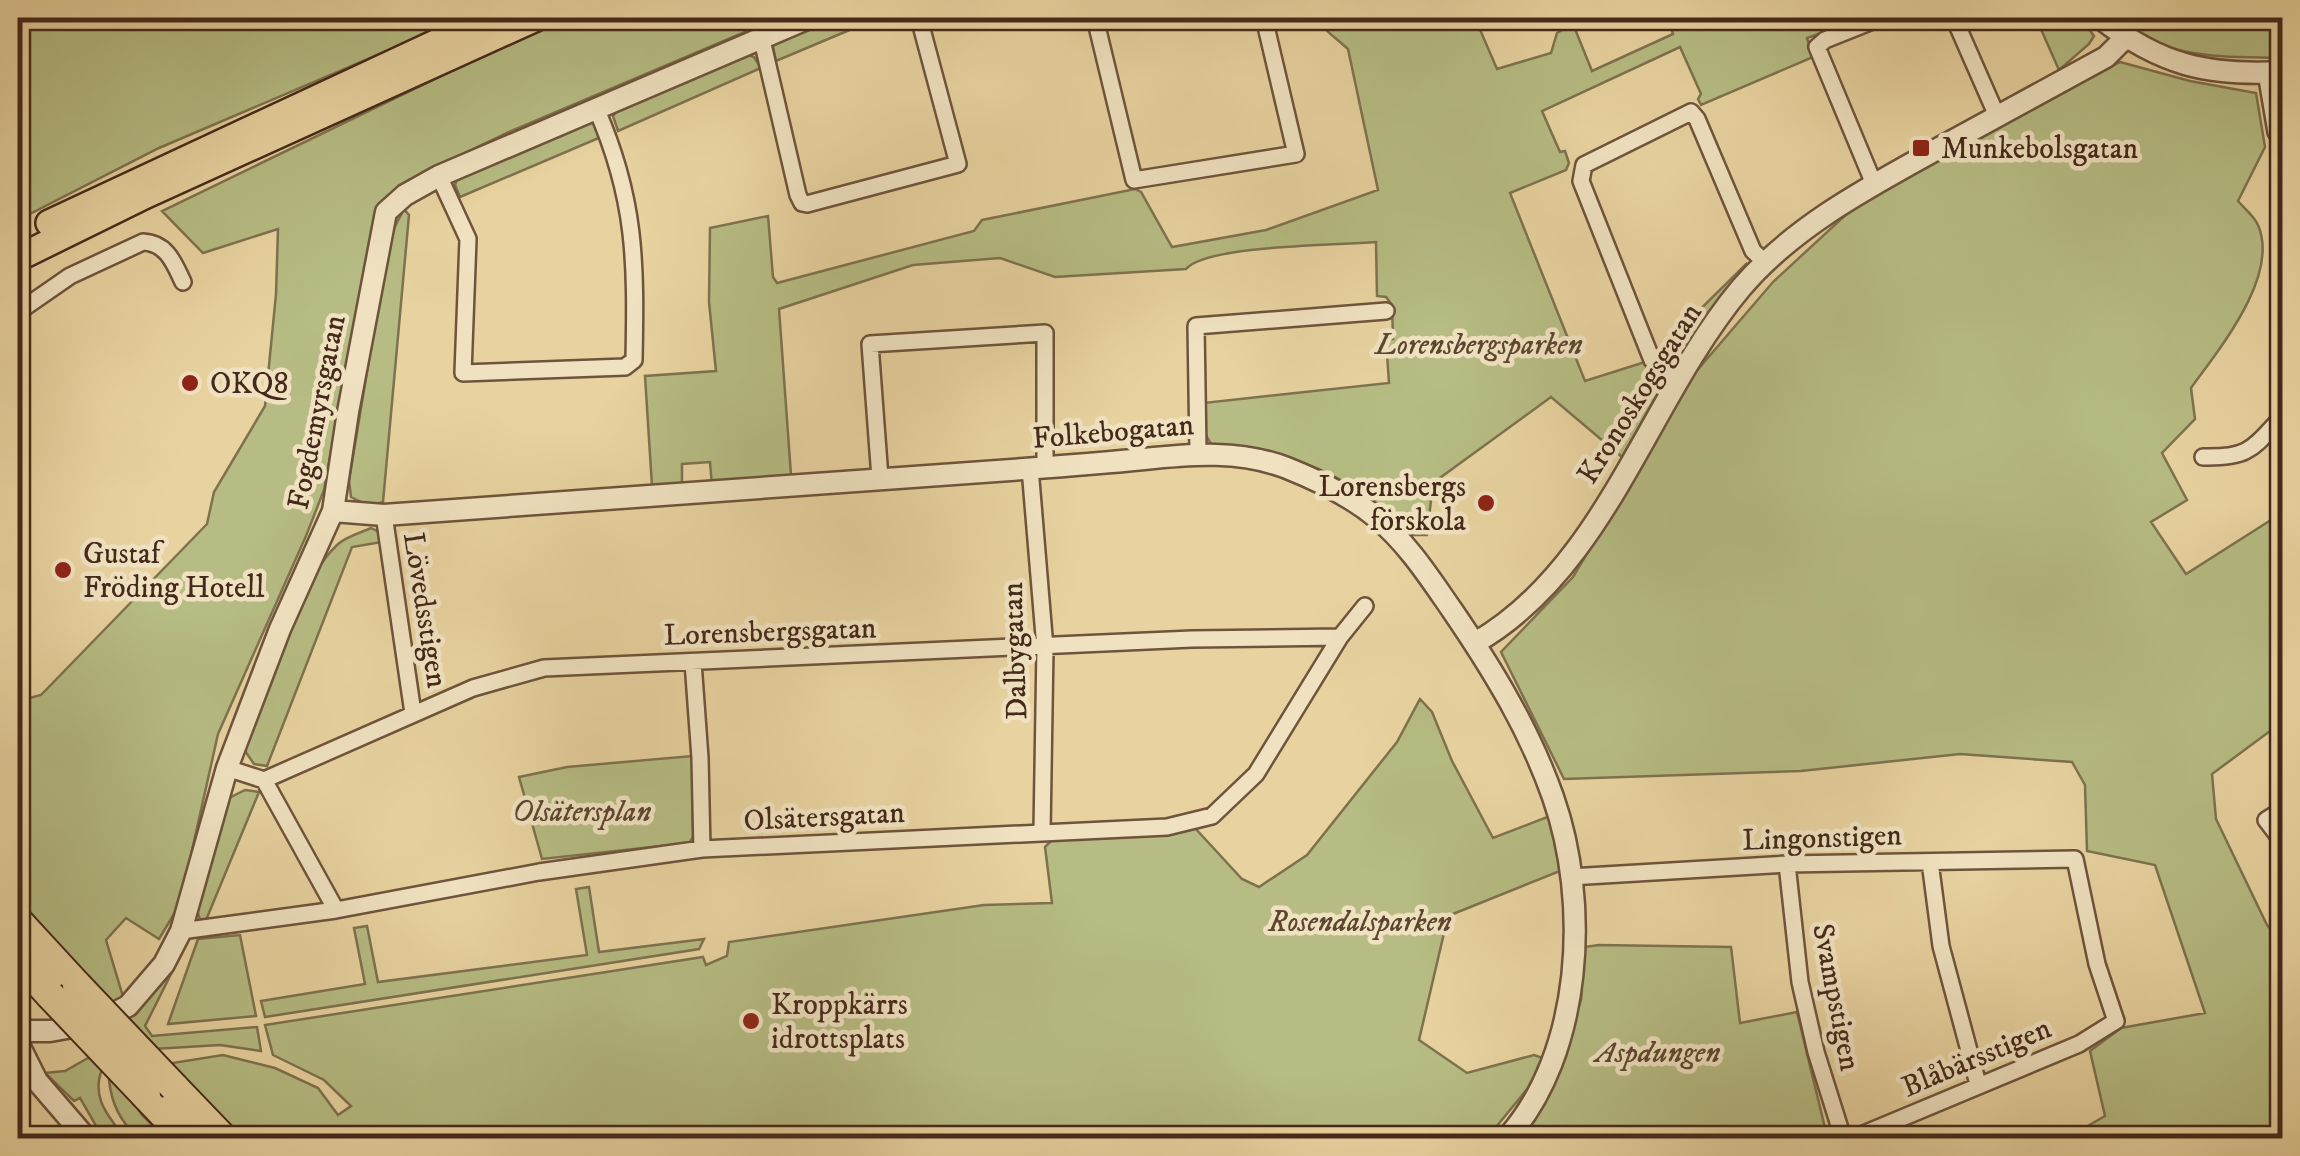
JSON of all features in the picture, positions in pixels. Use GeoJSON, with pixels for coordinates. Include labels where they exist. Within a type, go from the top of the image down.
{"type":"FeatureCollection","features":[{"type":"Feature","properties":{"kind":"highway"},"geometry":{"type":"LineString","coordinates":[[18,922],[223,1138]]}},
{"type":"Feature","properties":{"kind":"highway"},"geometry":{"type":"LineString","coordinates":[[18,960],[186,1138]]}},
{"type":"Feature","properties":{"kind":"main road"},"geometry":{"type":"LineString","coordinates":[[18,239],[92,200],[488,18]]}},
{"type":"Feature","properties":{"kind":"main road"},"geometry":{"type":"LineString","coordinates":[[18,258],[146,194],[536,18]]}},
{"type":"Feature","properties":{"kind":"street","name":"Fogdemyrsgatan"},"geometry":{"type":"LineString","coordinates":[[22,1037],[95,1024],[128,1006],[164,964],[181,931],[227,768],[280,628],[333,511],[354,374],[386,212],[405,194],[438,176],[809,18]]}},
{"type":"Feature","properties":{"kind":"street"},"geometry":{"type":"LineString","coordinates":[[762,40],[802,203],[813,203],[958,164],[919,18]]}},
{"type":"Feature","properties":{"kind":"street"},"geometry":{"type":"LineString","coordinates":[[1095,18],[1131,176],[1140,179],[1296,154],[1264,18]]}},
{"type":"Feature","properties":{"kind":"street"},"geometry":{"type":"LineString","coordinates":[[1874,184],[1817,47],[1880,18]]}},
{"type":"Feature","properties":{"kind":"street"},"geometry":{"type":"LineString","coordinates":[[1954,18],[1998,116]]}},
{"type":"Feature","properties":{"kind":"street"},"geometry":{"type":"LineString","coordinates":[[2100,18],[2153,54],[2182,66],[2228,73],[2274,73],[2276,132],[2282,141]]}},
{"type":"Feature","properties":{"kind":"street","name":"Kronoskogsgatan"},"geometry":{"type":"LineString","coordinates":[[1475,642],[1513,618],[1576,551],[1678,386],[1695,350],[1766,262],[1795,236],[1874,184],[2106,57],[2126,38]]}},
{"type":"Feature","properties":{"kind":"street"},"geometry":{"type":"LineString","coordinates":[[438,176],[468,239],[464,373],[632,364],[633,232],[614,149],[596,108]]}},
{"type":"Feature","properties":{"kind":"street"},"geometry":{"type":"LineString","coordinates":[[1678,386],[1652,360],[1582,180],[1584,165],[1690,112],[1697,119],[1753,251],[1766,262]]}},
{"type":"Feature","properties":{"kind":"street"},"geometry":{"type":"LineString","coordinates":[[18,312],[70,276],[143,242],[153,242],[170,255],[183,282]]}},
{"type":"Feature","properties":{"kind":"street"},"geometry":{"type":"LineString","coordinates":[[1198,452],[1196,326],[1386,311]]}},
{"type":"Feature","properties":{"kind":"street","name":"Dalbygatan"},"geometry":{"type":"LineString","coordinates":[[880,478],[870,344],[1045,333],[1038,468],[1045,648],[1042,832]]}},
{"type":"Feature","properties":{"kind":"street"},"geometry":{"type":"LineString","coordinates":[[2203,457],[2236,458],[2252,448],[2282,417]]}},
{"type":"Feature","properties":{"kind":"street","name":"Folkebogatan"},"geometry":{"type":"LineString","coordinates":[[333,511],[384,515],[1038,468],[1198,452],[1282,466],[1314,480],[1374,515],[1409,549],[1475,642],[1516,709],[1556,805],[1570,878],[1573,960],[1565,1027],[1550,1072],[1532,1108],[1509,1137]]}},
{"type":"Feature","properties":{"kind":"street","name":"Lövedsstigen"},"geometry":{"type":"LineString","coordinates":[[384,515],[414,713]]}},
{"type":"Feature","properties":{"kind":"street","name":"Olsätersgatan"},"geometry":{"type":"LineString","coordinates":[[181,931],[336,910],[539,872],[702,849],[1167,828],[1212,816],[1256,774],[1340,636],[1365,606]]}},
{"type":"Feature","properties":{"kind":"street","name":"Lorensbergsgatan"},"geometry":{"type":"LineString","coordinates":[[264,780],[472,688],[544,668],[1340,636]]}},
{"type":"Feature","properties":{"kind":"street"},"geometry":{"type":"LineString","coordinates":[[694,662],[702,849]]}},
{"type":"Feature","properties":{"kind":"street"},"geometry":{"type":"LineString","coordinates":[[227,768],[264,780],[336,910]]}},
{"type":"Feature","properties":{"kind":"street"},"geometry":{"type":"LineString","coordinates":[[2282,810],[2266,820],[2282,841]]}},
{"type":"Feature","properties":{"kind":"street","name":"Lingonstigen"},"geometry":{"type":"LineString","coordinates":[[1570,878],[1787,864],[2075,858],[2097,964],[2116,1021]]}},
{"type":"Feature","properties":{"kind":"street"},"geometry":{"type":"LineString","coordinates":[[1930,862],[1941,946],[1978,1084]]}},
{"type":"Feature","properties":{"kind":"street","name":"Svampstigen"},"geometry":{"type":"LineString","coordinates":[[1787,864],[1800,982],[1842,1138]]}},
{"type":"Feature","properties":{"kind":"street","name":"Blåbärsstigen"},"geometry":{"type":"LineString","coordinates":[[1854,1138],[2079,1044],[2116,1021]]}},
{"type":"Feature","properties":{"kind":"street"},"geometry":{"type":"LineString","coordinates":[[22,1037],[37,1081],[86,1138]]}},
{"type":"Feature","properties":{"kind":"green space"},"geometry":{"type":"Polygon","coordinates":[[[18,18],[464,18],[159,148],[18,220],[18,18]]]}},
{"type":"Feature","properties":{"kind":"green space"},"geometry":{"type":"Polygon","coordinates":[[[561,18],[778,18],[509,132],[409,180],[384,201],[373,223],[324,490],[218,734],[180,904],[159,939],[126,918],[106,940],[124,1000],[111,1005],[18,898],[18,696],[22,700],[41,695],[207,524],[214,492],[265,406],[276,294],[278,229],[203,253],[162,211],[561,18]]]}},
{"type":"Feature","properties":{"kind":"green space"},"geometry":{"type":"Polygon","coordinates":[[[835,18],[878,18],[776,61],[775,42],[835,18]]]}},
{"type":"Feature","properties":{"kind":"green space","name":"Lorensbergsparken"},"geometry":{"type":"Polygon","coordinates":[[[1326,18],[1475,18],[1497,69],[1551,53],[1557,33],[1573,24],[1592,71],[1673,34],[1668,18],[1863,18],[1807,38],[1813,57],[1701,105],[1701,94],[1680,47],[1542,111],[1569,163],[1566,170],[1510,193],[1585,381],[1645,362],[1662,386],[1622,457],[1551,397],[1433,483],[1427,535],[1411,535],[1366,496],[1320,470],[1270,453],[1211,444],[1204,432],[1203,403],[1389,383],[1386,340],[1393,339],[1392,305],[1386,297],[1377,296],[1376,242],[1245,251],[1198,261],[1186,269],[1055,277],[1000,258],[913,265],[779,309],[791,475],[712,486],[710,462],[682,464],[682,488],[652,486],[645,376],[716,371],[709,302],[710,228],[768,216],[773,277],[777,283],[974,231],[982,220],[1135,189],[1141,192],[1172,247],[1266,230],[1378,190],[1348,49],[1327,31],[1326,18]]]}},
{"type":"Feature","properties":{"kind":"green space"},"geometry":{"type":"Polygon","coordinates":[[[2036,18],[2081,18],[2094,36],[2059,70],[2036,18]]]}},
{"type":"Feature","properties":{"kind":"green space"},"geometry":{"type":"Polygon","coordinates":[[[2119,18],[2282,18],[2282,58],[2217,56],[2175,49],[2136,32],[2119,18]]]}},
{"type":"Feature","properties":{"kind":"green space"},"geometry":{"type":"Polygon","coordinates":[[[745,54],[754,57],[761,68],[618,131],[613,116],[617,111],[745,54]]]}},
{"type":"Feature","properties":{"kind":"green space"},"geometry":{"type":"Polygon","coordinates":[[[2120,62],[2256,93],[2265,147],[2238,201],[2258,225],[2263,245],[2261,266],[2243,311],[2191,388],[2195,419],[2162,453],[2187,500],[2151,522],[2186,574],[2282,513],[2282,645],[2274,656],[2281,723],[2212,774],[2216,819],[2267,925],[2282,942],[2282,1138],[2067,1138],[2105,1116],[2090,1051],[2121,1028],[2205,1013],[2155,865],[2087,851],[2085,785],[2072,762],[1960,754],[1801,771],[1564,779],[1501,652],[1573,577],[1694,374],[1773,282],[1852,209],[2066,87],[2120,62]]]}},
{"type":"Feature","properties":{"kind":"green space"},"geometry":{"type":"Polygon","coordinates":[[[590,122],[596,125],[601,137],[460,197],[457,179],[590,122]]]}},
{"type":"Feature","properties":{"kind":"green space"},"geometry":{"type":"Polygon","coordinates":[[[404,209],[409,215],[383,502],[369,506],[351,497],[349,481],[389,238],[404,209]]]}},
{"type":"Feature","properties":{"kind":"green space"},"geometry":{"type":"Polygon","coordinates":[[[1746,264],[1748,270],[1687,353],[1667,358],[1662,347],[1746,264]]]}},
{"type":"Feature","properties":{"kind":"green space"},"geometry":{"type":"Polygon","coordinates":[[[371,528],[381,533],[382,542],[352,547],[267,766],[254,764],[243,748],[308,585],[337,545],[371,528]]]}},
{"type":"Feature","properties":{"kind":"green space","name":"Rosendalsparken"},"geometry":{"type":"Polygon","coordinates":[[[1420,699],[1432,712],[1452,761],[1493,838],[1550,816],[1560,871],[1448,916],[1419,1040],[1467,1073],[1534,1055],[1543,1058],[1533,1082],[1487,1138],[242,1138],[166,1064],[223,1055],[275,1068],[318,1088],[338,1115],[351,1106],[324,1080],[273,1055],[265,1025],[703,957],[706,965],[727,956],[729,942],[984,905],[1052,903],[1045,847],[1051,841],[1194,827],[1242,879],[1259,887],[1307,855],[1397,742],[1420,699]]]}},
{"type":"Feature","properties":{"kind":"green space","name":"Olsätersplan"},"geometry":{"type":"Polygon","coordinates":[[[692,756],[693,837],[689,843],[542,859],[519,777],[567,767],[692,756]]]}},
{"type":"Feature","properties":{"kind":"green space"},"geometry":{"type":"Polygon","coordinates":[[[245,790],[259,792],[206,920],[200,919],[197,911],[225,800],[245,790]]]}},
{"type":"Feature","properties":{"kind":"green space"},"geometry":{"type":"Polygon","coordinates":[[[589,887],[599,952],[704,939],[699,949],[265,1017],[261,1001],[365,984],[354,928],[367,926],[378,982],[587,955],[576,889],[589,887]]]}},
{"type":"Feature","properties":{"kind":"green space"},"geometry":{"type":"Polygon","coordinates":[[[240,935],[256,1016],[168,1024],[198,939],[240,935]]]}},
{"type":"Feature","properties":{"kind":"green space","name":"Aspdungen"},"geometry":{"type":"Polygon","coordinates":[[[1584,947],[1731,947],[1740,1023],[1797,1012],[1826,1132],[1814,1138],[1518,1138],[1549,1096],[1581,1000],[1584,947]]]}},
{"type":"Feature","properties":{"kind":"green space"},"geometry":{"type":"Polygon","coordinates":[[[178,960],[145,1026],[152,1036],[257,1027],[261,1051],[220,1045],[153,1049],[125,1017],[178,960]]]}},
{"type":"Feature","properties":{"kind":"green space"},"geometry":{"type":"Polygon","coordinates":[[[95,1054],[104,1065],[98,1086],[102,1104],[125,1138],[103,1138],[80,1098],[74,1101],[45,1073],[65,1071],[95,1054]]]}},
{"type":"Feature","properties":{"kind":"green space"},"geometry":{"type":"Polygon","coordinates":[[[115,1076],[142,1115],[165,1138],[137,1138],[131,1131],[112,1097],[109,1080],[115,1076]]]}},
{"type":"Feature","properties":{"kind":"place","name":"Munkebolsgatan"},"geometry":{"type":"Point","coordinates":[1921,148]}},
{"type":"Feature","properties":{"kind":"place","name":"OKQ8"},"geometry":{"type":"Point","coordinates":[190,383]}},
{"type":"Feature","properties":{"kind":"place","name":"Lorensbergs förskola"},"geometry":{"type":"Point","coordinates":[1486,503]}},
{"type":"Feature","properties":{"kind":"place","name":"Gustaf Fröding Hotell"},"geometry":{"type":"Point","coordinates":[63,570]}},
{"type":"Feature","properties":{"kind":"place","name":"Kroppkärrs idrottsplats"},"geometry":{"type":"Point","coordinates":[751,1021]}}]}
